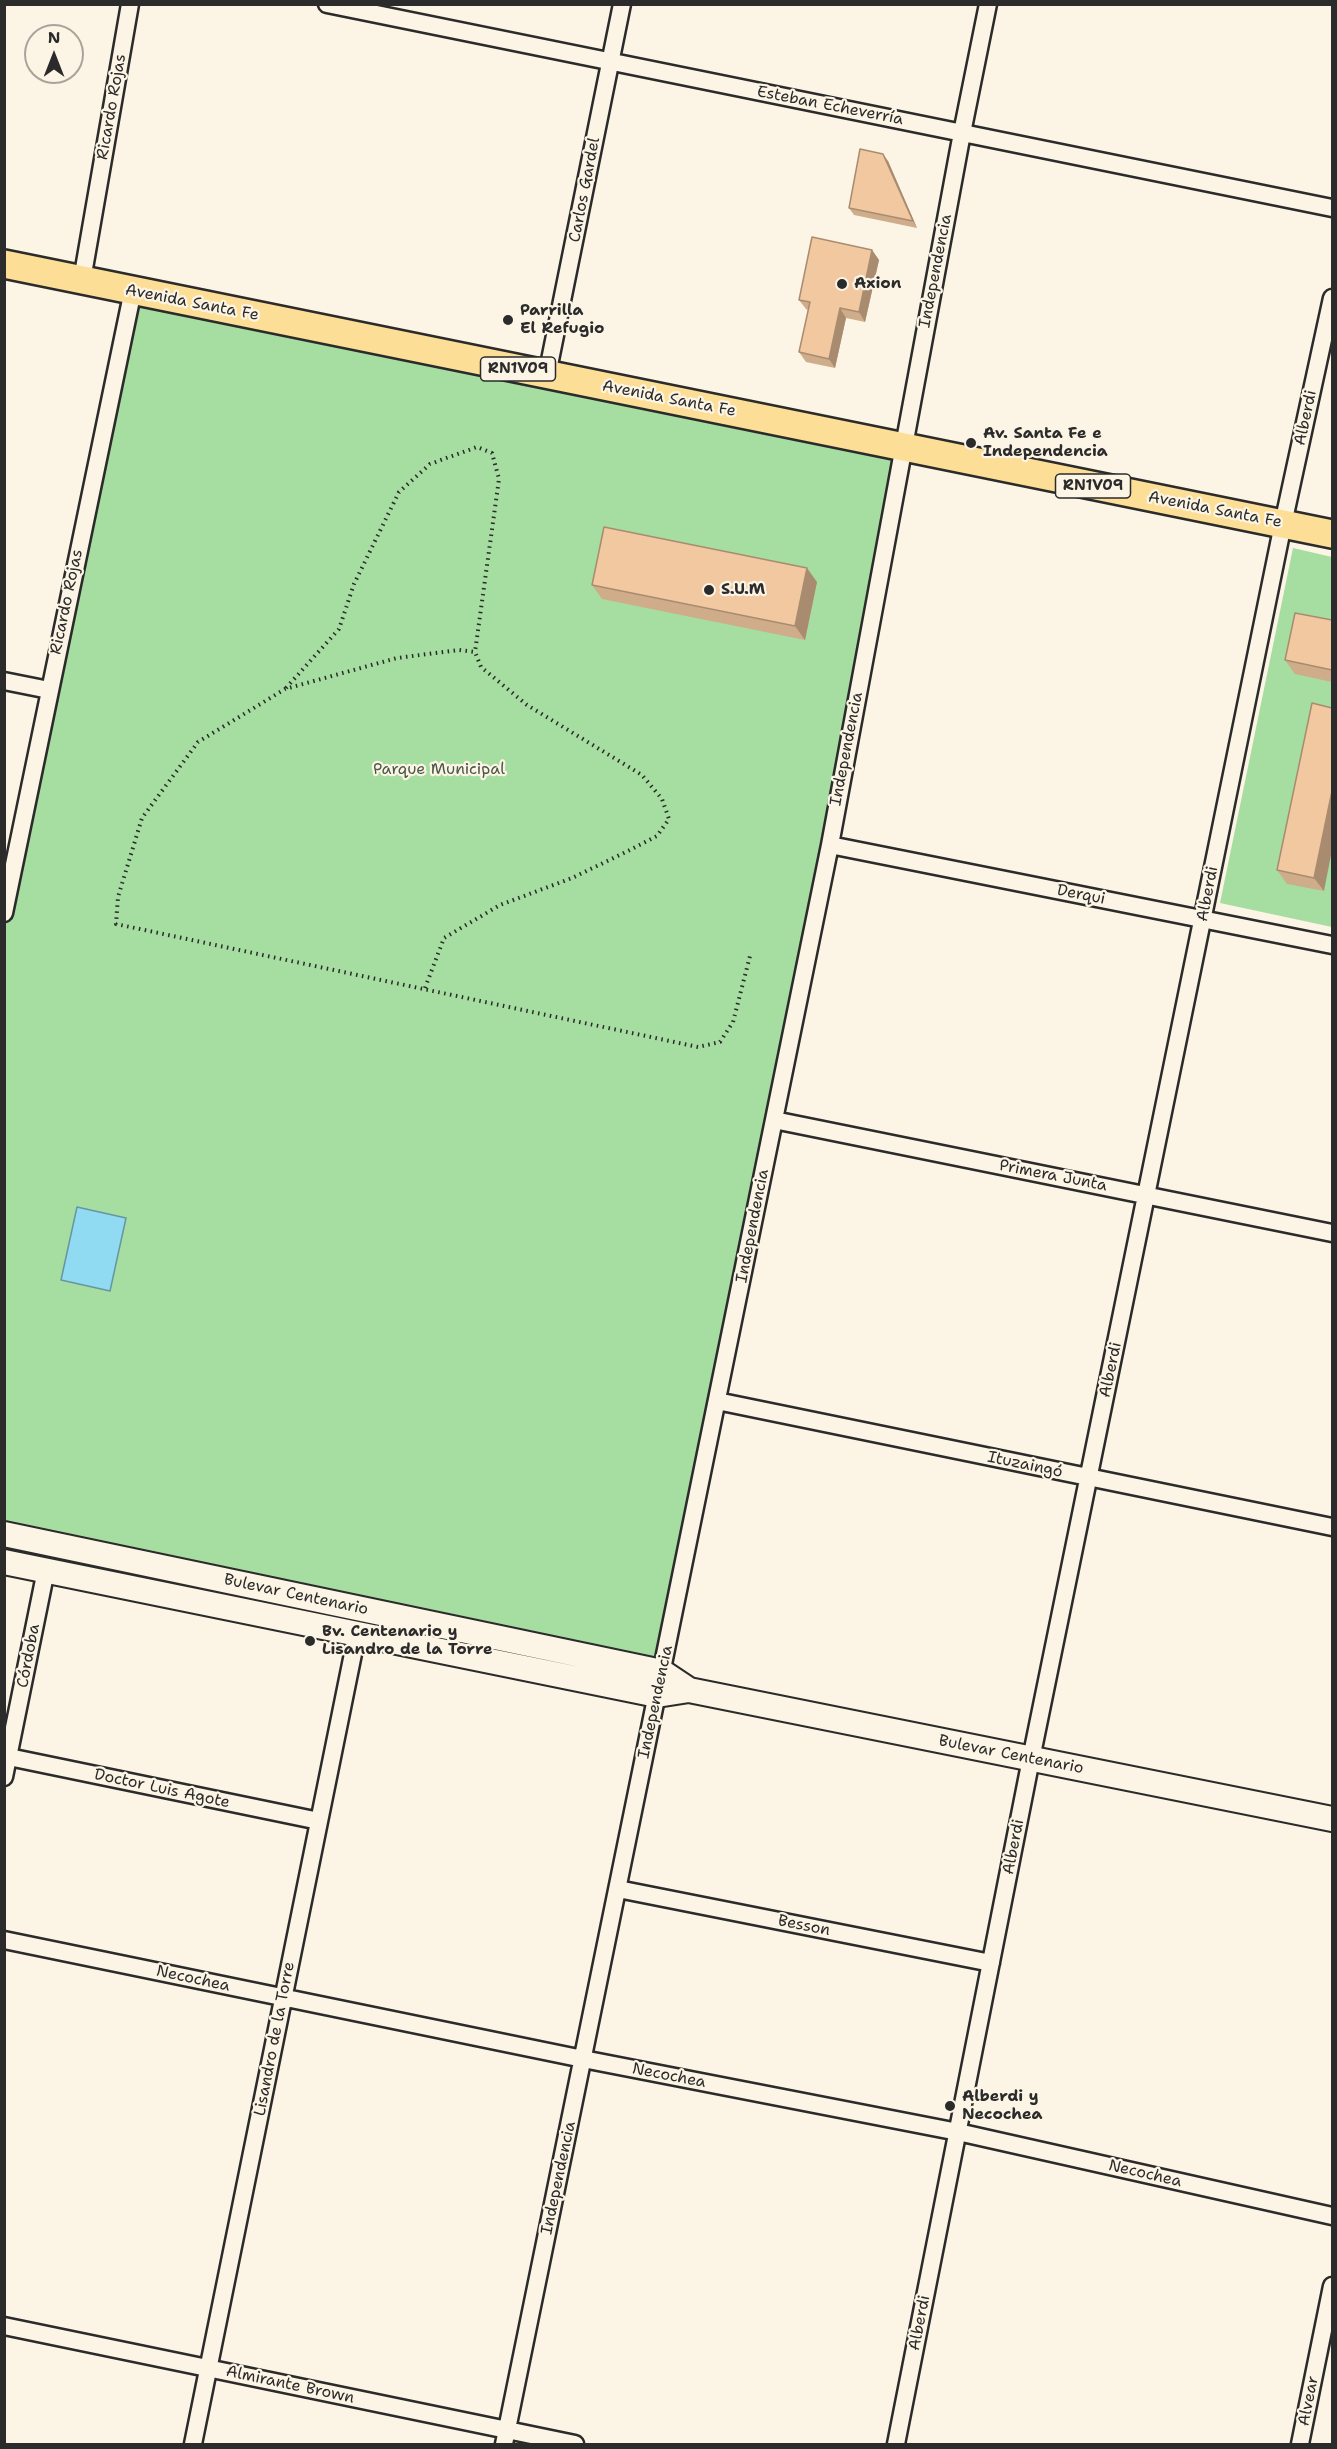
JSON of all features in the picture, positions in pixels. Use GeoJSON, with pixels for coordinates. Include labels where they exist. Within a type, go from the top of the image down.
{"type":"FeatureCollection","features":[{"type":"Feature","properties":{"kind":"main road","name":"Avenida Santa Fe"},"geometry":{"type":"LineString","coordinates":[[4,264],[1332,534]]}},
{"type":"Feature","properties":{"kind":"main road","name":"Bulevar Centenario"},"geometry":{"type":"LineString","coordinates":[[4,1534],[688,1690],[1332,1819]]}},
{"type":"Feature","properties":{"kind":"main road","name":"Bulevar Centenario"},"geometry":{"type":"LineString","coordinates":[[4,1562],[357,1634],[660,1683]]}},
{"type":"Feature","properties":{"kind":"street","name":"Ricardo Rojas"},"geometry":{"type":"LineString","coordinates":[[82,280],[130,4]]}},
{"type":"Feature","properties":{"kind":"street","name":"Esteban Echeverría"},"geometry":{"type":"LineString","coordinates":[[327,4],[1332,208]]}},
{"type":"Feature","properties":{"kind":"street","name":"Carlos Gardel"},"geometry":{"type":"LineString","coordinates":[[547,375],[622,4]]}},
{"type":"Feature","properties":{"kind":"street","name":"Independencia"},"geometry":{"type":"LineString","coordinates":[[506,2438],[830,845],[988,4]]}},
{"type":"Feature","properties":{"kind":"street","name":"Ricardo Rojas"},"geometry":{"type":"LineString","coordinates":[[4,913],[133,291]]}},
{"type":"Feature","properties":{"kind":"street","name":"Alberdi"},"geometry":{"type":"LineString","coordinates":[[896,2445],[1031,1759],[1283,524],[1332,298]]}},
{"type":"Feature","properties":{"kind":"street"},"geometry":{"type":"LineString","coordinates":[[4,681],[49,690]]}},
{"type":"Feature","properties":{"kind":"street","name":"Derqui"},"geometry":{"type":"LineString","coordinates":[[830,845],[1332,945]]}},
{"type":"Feature","properties":{"kind":"street","name":"Primera Junta"},"geometry":{"type":"LineString","coordinates":[[774,1120],[1332,1233]]}},
{"type":"Feature","properties":{"kind":"street","name":"Ituzaingó"},"geometry":{"type":"LineString","coordinates":[[717,1401],[1332,1527]]}},
{"type":"Feature","properties":{"kind":"street","name":"Córdoba"},"geometry":{"type":"LineString","coordinates":[[4,1777],[46,1570]]}},
{"type":"Feature","properties":{"kind":"street","name":"Lisandro de la Torre"},"geometry":{"type":"LineString","coordinates":[[193,2445],[357,1634]]}},
{"type":"Feature","properties":{"kind":"street","name":"Doctor Luis Agote"},"geometry":{"type":"LineString","coordinates":[[7,1756],[319,1821]]}},
{"type":"Feature","properties":{"kind":"street","name":"Besson"},"geometry":{"type":"LineString","coordinates":[[618,1889],[991,1963]]}},
{"type":"Feature","properties":{"kind":"street","name":"Necochea"},"geometry":{"type":"LineString","coordinates":[[4,1940],[583,2060],[958,2132],[1332,2216]]}},
{"type":"Feature","properties":{"kind":"street","name":"Alvear"},"geometry":{"type":"LineString","coordinates":[[1300,2445],[1332,2286]]}},
{"type":"Feature","properties":{"kind":"street","name":"Almirante Brown"},"geometry":{"type":"LineString","coordinates":[[4,2326],[208,2368],[506,2438],[575,2445]]}},
{"type":"Feature","properties":{"kind":"path"},"geometry":{"type":"LineString","coordinates":[[285,689],[339,629],[354,584],[399,492],[430,464],[477,447],[492,453],[498,479],[475,652],[482,667],[527,705],[642,775],[662,799],[669,819],[657,836],[572,878],[500,905],[444,938],[425,988]]}},
{"type":"Feature","properties":{"kind":"path"},"geometry":{"type":"LineString","coordinates":[[475,652],[459,650],[397,658],[285,689],[198,742],[142,818],[118,897],[116,924],[698,1047],[720,1042],[733,1022],[750,956]]}},
{"type":"Feature","properties":{"kind":"green space","name":"Parque Municipal"},"geometry":{"type":"Polygon","coordinates":[[[133,290],[904,447],[662,1672],[5,1534],[5,913],[133,290]]]}},
{"type":"Feature","properties":{"kind":"green space"},"geometry":{"type":"Polygon","coordinates":[[[1293,548],[1332,557],[1332,927],[1220,903],[1293,548]]]}},
{"type":"Feature","properties":{"kind":"water"},"geometry":{"type":"Polygon","coordinates":[[[77,1207],[126,1218],[110,1291],[61,1280],[77,1207]]]}},
{"type":"Feature","properties":{"kind":"building"},"geometry":{"type":"Polygon","coordinates":[[[860,149],[883,154],[913,221],[849,208],[860,149]]]}},
{"type":"Feature","properties":{"kind":"building"},"geometry":{"type":"Polygon","coordinates":[[[812,237],[872,250],[859,312],[840,308],[829,359],[799,352],[810,302],[799,300],[812,237]]]}},
{"type":"Feature","properties":{"kind":"building","name":"S.U.M"},"geometry":{"type":"Polygon","coordinates":[[[604,527],[807,568],[795,626],[592,585],[604,527]]]}},
{"type":"Feature","properties":{"kind":"building"},"geometry":{"type":"Polygon","coordinates":[[[1295,613],[1332,620],[1332,670],[1285,660],[1295,613]]]}},
{"type":"Feature","properties":{"kind":"building"},"geometry":{"type":"Polygon","coordinates":[[[1312,703],[1332,708],[1332,791],[1314,878],[1277,870],[1312,703]]]}},
{"type":"Feature","properties":{"kind":"place","name":"Axion"},"geometry":{"type":"Point","coordinates":[842,284]}},
{"type":"Feature","properties":{"kind":"place","name":"Parrilla El Refugio"},"geometry":{"type":"Point","coordinates":[508,320]}},
{"type":"Feature","properties":{"kind":"place","name":"Av. Santa Fe e Independencia"},"geometry":{"type":"Point","coordinates":[971,443]}},
{"type":"Feature","properties":{"kind":"place","name":"S.U.M"},"geometry":{"type":"Point","coordinates":[709,590]}},
{"type":"Feature","properties":{"kind":"place","name":"Bv. Centenario y Lisandro de la Torre"},"geometry":{"type":"Point","coordinates":[310,1641]}},
{"type":"Feature","properties":{"kind":"place","name":"Alberdi y Necochea"},"geometry":{"type":"Point","coordinates":[950,2106]}}]}
